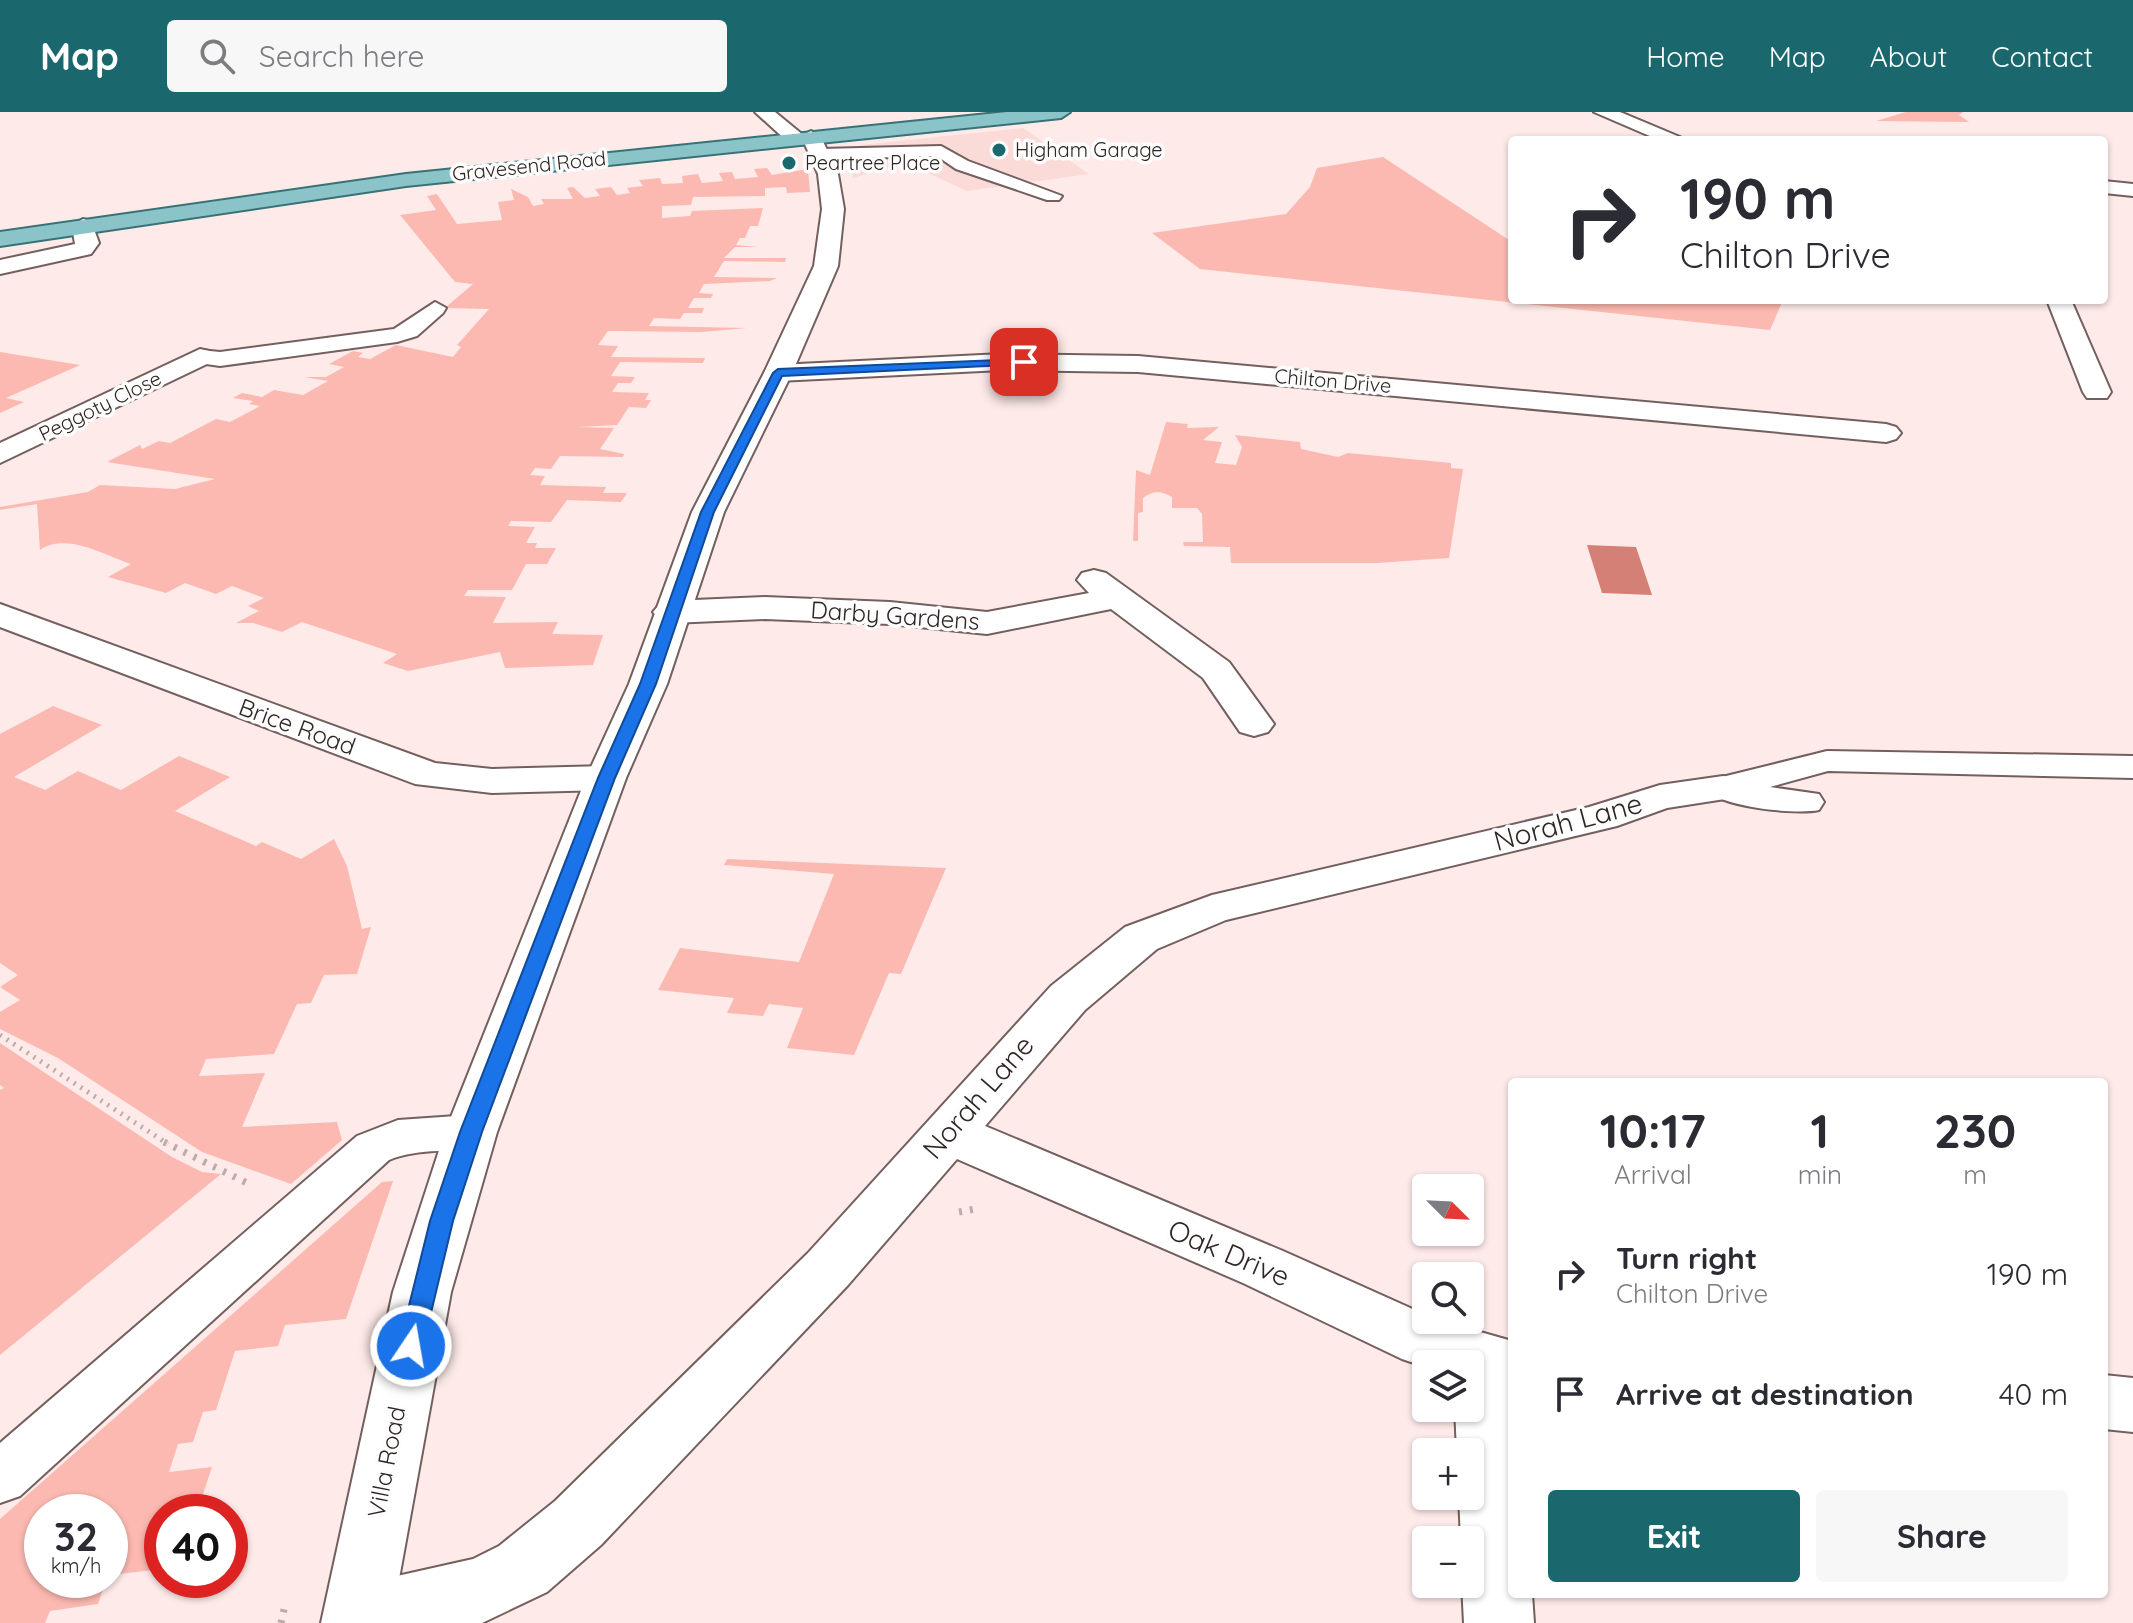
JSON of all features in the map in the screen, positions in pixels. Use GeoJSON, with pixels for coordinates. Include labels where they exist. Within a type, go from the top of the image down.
{"type":"FeatureCollection","features":[{"type":"Feature","properties":{"kind":"main road","name":"Gravesend Road"},"geometry":{"type":"LineString","coordinates":[[0,239],[406,180],[809,143],[1061,112]]}},
{"type":"Feature","properties":{"kind":"street"},"geometry":{"type":"LineString","coordinates":[[764,112],[809,143]]}},
{"type":"Feature","properties":{"kind":"street"},"geometry":{"type":"LineString","coordinates":[[1603,112],[1660,136]]}},
{"type":"Feature","properties":{"kind":"street","name":"Villa Road"},"geometry":{"type":"LineString","coordinates":[[356,1621],[422,1292],[471,1132],[606,778],[648,684],[708,512],[778,373],[826,266],[832,239],[832,197],[809,143]]}},
{"type":"Feature","properties":{"kind":"street"},"geometry":{"type":"LineString","coordinates":[[2108,187],[2133,190]]}},
{"type":"Feature","properties":{"kind":"street"},"geometry":{"type":"LineString","coordinates":[[0,267],[83,249],[88,243],[83,226]]}},
{"type":"Feature","properties":{"kind":"street"},"geometry":{"type":"LineString","coordinates":[[2061,304],[2097,392]]}},
{"type":"Feature","properties":{"kind":"street","name":"Peggoty Close"},"geometry":{"type":"LineString","coordinates":[[0,454],[200,357]]}},
{"type":"Feature","properties":{"kind":"street","name":"Chilton Drive"},"geometry":{"type":"LineString","coordinates":[[778,373],[1002,362],[1138,364],[1887,433]]}},
{"type":"Feature","properties":{"kind":"street"},"geometry":{"type":"LineString","coordinates":[[1087,573],[1116,598],[1216,670],[1254,724]]}},
{"type":"Feature","properties":{"kind":"street","name":"Darby Gardens"},"geometry":{"type":"LineString","coordinates":[[671,612],[765,608],[877,612],[987,623],[1116,598]]}},
{"type":"Feature","properties":{"kind":"street","name":"Brice Road"},"geometry":{"type":"LineString","coordinates":[[0,615],[429,775],[492,781],[606,778]]}},
{"type":"Feature","properties":{"kind":"street","name":"Norah Lane"},"geometry":{"type":"LineString","coordinates":[[356,1621],[483,1590],[541,1555],[578,1523],[800,1298],[1079,987],[1130,945],[1179,920],[1212,909],[1602,817],[1660,797],[1723,788]]}},
{"type":"Feature","properties":{"kind":"street","name":"Oak Drive"},"geometry":{"type":"LineString","coordinates":[[947,1132],[1263,1267],[1423,1341],[1497,1363]]}},
{"type":"Feature","properties":{"kind":"street"},"geometry":{"type":"LineString","coordinates":[[1497,1363],[1499,1623]]}},
{"type":"Feature","properties":{"kind":"street"},"geometry":{"type":"LineString","coordinates":[[2108,1402],[2133,1405]]}},
{"type":"Feature","properties":{"kind":"lane"},"geometry":{"type":"LineString","coordinates":[[809,143],[941,151],[962,165],[1053,196]]}},
{"type":"Feature","properties":{"kind":"lane"},"geometry":{"type":"LineString","coordinates":[[200,357],[220,359],[397,335],[409,331],[435,308]]}},
{"type":"Feature","properties":{"kind":"lane"},"geometry":{"type":"LineString","coordinates":[[1723,788],[1827,761],[2133,767]]}},
{"type":"Feature","properties":{"kind":"lane"},"geometry":{"type":"LineString","coordinates":[[1723,788],[1745,795],[1806,802]]}},
{"type":"Feature","properties":{"kind":"lane"},"geometry":{"type":"LineString","coordinates":[[0,1478],[378,1145],[398,1137],[471,1132]]}},
{"type":"Feature","properties":{"kind":"path"},"geometry":{"type":"LineString","coordinates":[[0,1035],[158,1139],[302,1209]]}},
{"type":"Feature","properties":{"kind":"path"},"geometry":{"type":"LineString","coordinates":[[948,1215],[990,1206]]}},
{"type":"Feature","properties":{"kind":"path"},"geometry":{"type":"LineString","coordinates":[[281,1623],[288,1593]]}},
{"type":"Feature","properties":{"kind":"shaded area"},"geometry":{"type":"Polygon","coordinates":[[[1906,112],[1963,112],[1959,115],[1969,122],[1876,121],[1906,112]]]}},
{"type":"Feature","properties":{"kind":"shaded area"},"geometry":{"type":"Polygon","coordinates":[[[1023,128],[1089,174],[967,191],[910,165],[898,164],[853,178],[847,151],[861,145],[1023,128]]]}},
{"type":"Feature","properties":{"kind":"shaded area"},"geometry":{"type":"Polygon","coordinates":[[[1383,157],[1508,239],[1508,302],[1200,269],[1152,233],[1286,214],[1310,187],[1317,168],[1383,157]]]}},
{"type":"Feature","properties":{"kind":"shaded area"},"geometry":{"type":"Polygon","coordinates":[[[767,168],[772,175],[808,169],[810,192],[787,193],[786,187],[765,188],[765,196],[693,197],[691,205],[662,206],[662,218],[690,216],[692,211],[763,208],[758,226],[750,226],[745,238],[740,238],[736,245],[758,247],[735,247],[724,258],[786,258],[785,262],[724,261],[714,277],[777,278],[770,281],[704,284],[699,293],[713,294],[711,298],[694,298],[688,308],[704,308],[702,313],[684,313],[680,319],[654,318],[649,326],[747,328],[701,332],[608,331],[598,345],[618,346],[611,357],[705,358],[703,363],[620,362],[611,376],[635,377],[631,383],[618,383],[612,392],[649,393],[645,400],[651,400],[646,408],[629,407],[617,425],[577,427],[614,428],[600,449],[624,454],[623,457],[560,456],[551,469],[535,468],[530,475],[545,476],[540,485],[606,487],[603,493],[627,493],[621,502],[567,500],[551,522],[511,521],[508,526],[535,527],[526,543],[537,543],[535,548],[556,548],[547,564],[526,564],[512,590],[468,590],[464,596],[506,597],[493,623],[558,622],[552,634],[603,635],[593,665],[505,668],[500,652],[408,671],[383,663],[397,654],[302,622],[282,632],[253,623],[236,623],[259,611],[248,606],[264,598],[232,586],[216,594],[185,583],[166,593],[108,577],[131,564],[73,544],[50,545],[40,550],[37,504],[0,510],[0,507],[88,492],[100,485],[175,489],[215,479],[107,462],[140,445],[142,449],[159,441],[170,443],[216,419],[230,422],[260,406],[249,404],[253,401],[233,398],[242,393],[262,397],[274,390],[303,395],[328,381],[304,377],[326,377],[344,367],[329,364],[353,351],[363,353],[358,357],[370,359],[396,345],[453,357],[461,347],[457,345],[489,309],[445,308],[473,284],[455,282],[400,215],[436,210],[427,196],[437,194],[457,224],[502,220],[498,202],[514,200],[511,189],[528,197],[533,206],[544,204],[541,199],[573,199],[567,188],[573,187],[585,198],[600,196],[595,189],[611,187],[617,195],[630,193],[627,188],[643,186],[639,180],[660,178],[662,184],[683,183],[682,176],[698,174],[702,183],[723,181],[719,173],[732,172],[735,179],[758,177],[754,169],[767,168]]]}},
{"type":"Feature","properties":{"kind":"shaded area"},"geometry":{"type":"Polygon","coordinates":[[[1527,304],[1781,304],[1770,330],[1527,304]]]}},
{"type":"Feature","properties":{"kind":"shaded area"},"geometry":{"type":"Polygon","coordinates":[[[0,352],[80,365],[6,398],[24,402],[0,413],[0,352]]]}},
{"type":"Feature","properties":{"kind":"shaded area"},"geometry":{"type":"Polygon","coordinates":[[[1166,422],[1188,424],[1187,428],[1219,427],[1203,440],[1222,442],[1215,463],[1236,465],[1242,447],[1235,435],[1300,442],[1301,449],[1338,457],[1348,453],[1451,463],[1451,468],[1463,469],[1449,558],[1377,563],[1231,563],[1230,547],[1184,546],[1183,542],[1203,542],[1202,514],[1197,508],[1172,508],[1172,497],[1157,492],[1143,498],[1143,512],[1138,513],[1138,541],[1133,541],[1136,470],[1150,475],[1166,422]]]}},
{"type":"Feature","properties":{"kind":"shaded area"},"geometry":{"type":"Polygon","coordinates":[[[1587,545],[1636,547],[1652,595],[1602,593],[1587,545]]]}},
{"type":"Feature","properties":{"kind":"shaded area"},"geometry":{"type":"Polygon","coordinates":[[[53,706],[102,725],[14,777],[45,790],[78,771],[121,790],[179,756],[230,777],[175,811],[256,846],[262,842],[301,859],[334,839],[347,866],[362,929],[371,927],[357,974],[324,975],[311,1003],[297,1004],[274,1054],[206,1059],[199,1076],[265,1073],[242,1127],[337,1122],[342,1140],[291,1184],[202,1152],[58,1058],[0,1029],[0,1012],[20,1000],[0,987],[18,975],[0,963],[0,734],[53,706]]]}},
{"type":"Feature","properties":{"kind":"shaded area"},"geometry":{"type":"Polygon","coordinates":[[[727,859],[946,868],[901,974],[889,973],[854,1055],[787,1048],[803,1008],[769,1004],[763,1016],[727,1013],[734,998],[658,990],[680,948],[799,962],[834,874],[724,865],[727,859]]]}},
{"type":"Feature","properties":{"kind":"shaded area"},"geometry":{"type":"Polygon","coordinates":[[[0,1043],[172,1157],[202,1172],[221,1174],[0,1355],[0,1090],[4,1088],[0,1085],[0,1043]]]}},
{"type":"Feature","properties":{"kind":"shaded area"},"geometry":{"type":"Polygon","coordinates":[[[393,1181],[346,1319],[285,1325],[278,1346],[235,1351],[216,1410],[203,1412],[193,1442],[178,1444],[169,1472],[212,1467],[203,1494],[144,1494],[144,1571],[128,1573],[128,1494],[28,1494],[382,1182],[393,1181]]]}},
{"type":"Feature","properties":{"kind":"shaded area"},"geometry":{"type":"Polygon","coordinates":[[[24,1498],[24,1598],[100,1598],[98,1604],[50,1611],[45,1623],[0,1623],[0,1519],[24,1498]]]}},
{"type":"Feature","properties":{"kind":"place","name":"Higham Garage"},"geometry":{"type":"Point","coordinates":[999,150]}},
{"type":"Feature","properties":{"kind":"place","name":"Peartree Place"},"geometry":{"type":"Point","coordinates":[789,163]}},
{"type":"Feature","properties":{"kind":"route"},"geometry":{"type":"LineString","coordinates":[[411,1346],[441,1221],[471,1132],[606,778],[648,684],[708,512],[778,373],[855,372],[1024,362]]}}]}
